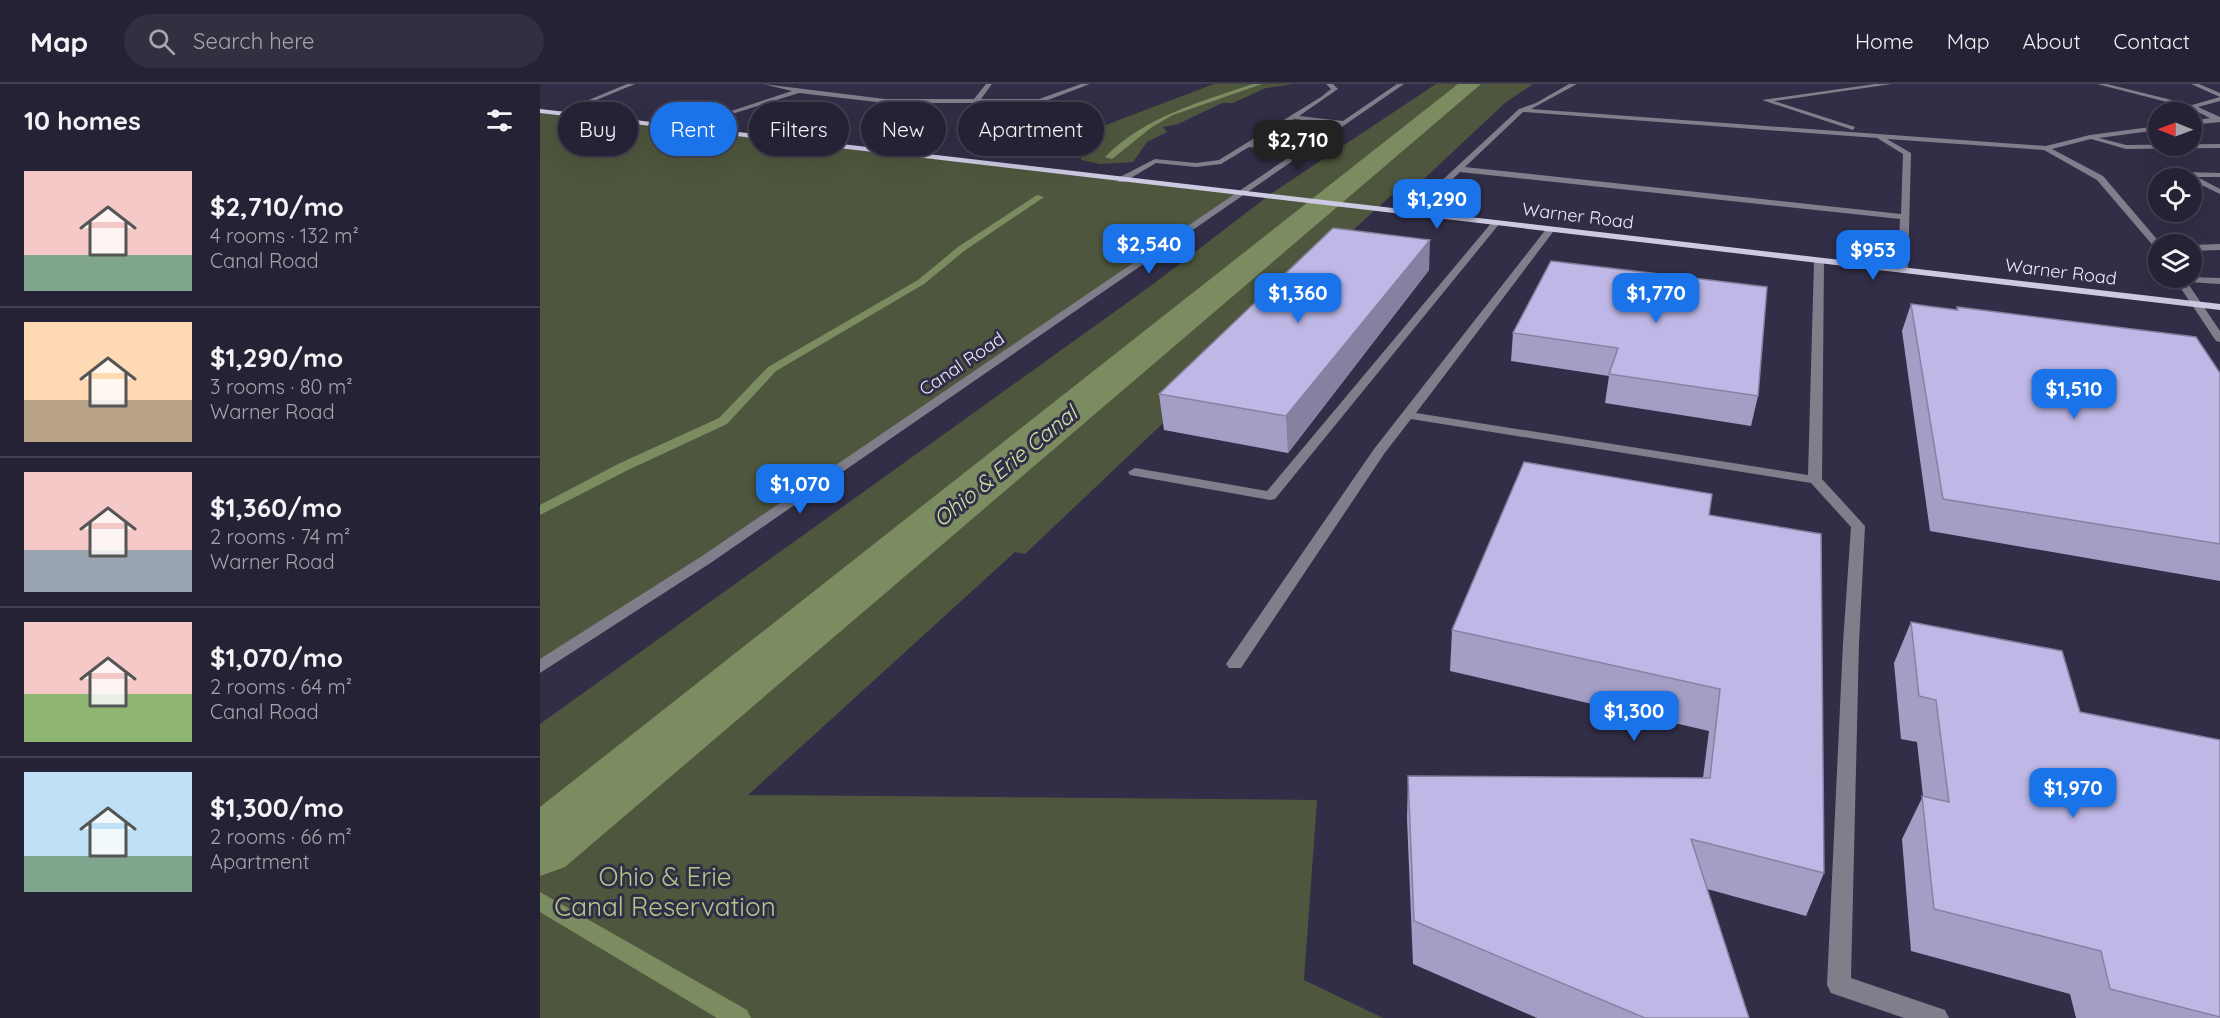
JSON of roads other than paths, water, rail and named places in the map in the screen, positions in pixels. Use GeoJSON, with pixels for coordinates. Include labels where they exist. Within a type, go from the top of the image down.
{"type":"FeatureCollection","features":[{"type":"Feature","properties":{"kind":"main road","name":"Warner Road"},"geometry":{"type":"LineString","coordinates":[[540,111],[558,114]]}},
{"type":"Feature","properties":{"kind":"main road","name":"Warner Road"},"geometry":{"type":"LineString","coordinates":[[737,135],[2220,307]]}},
{"type":"Feature","properties":{"kind":"street"},"geometry":{"type":"LineString","coordinates":[[588,102],[632,84]]}},
{"type":"Feature","properties":{"kind":"street"},"geometry":{"type":"LineString","coordinates":[[766,84],[799,92],[885,101],[1040,101],[1088,84]]}},
{"type":"Feature","properties":{"kind":"street"},"geometry":{"type":"LineString","coordinates":[[737,111],[823,84]]}},
{"type":"Feature","properties":{"kind":"street"},"geometry":{"type":"LineString","coordinates":[[976,101],[989,84]]}},
{"type":"Feature","properties":{"kind":"street"},"geometry":{"type":"LineString","coordinates":[[1121,180],[1155,161],[1208,164],[1221,162],[1333,91],[1335,89],[1329,84]]}},
{"type":"Feature","properties":{"kind":"street"},"geometry":{"type":"LineString","coordinates":[[1387,84],[1399,85]]}},
{"type":"Feature","properties":{"kind":"street"},"geometry":{"type":"LineString","coordinates":[[1411,214],[1521,110],[1538,104],[1574,84]]}},
{"type":"Feature","properties":{"kind":"street"},"geometry":{"type":"LineString","coordinates":[[1889,84],[1766,100],[1878,136],[1907,153],[1903,270]]}},
{"type":"Feature","properties":{"kind":"street"},"geometry":{"type":"LineString","coordinates":[[2100,84],[2172,102]]}},
{"type":"Feature","properties":{"kind":"street"},"geometry":{"type":"LineString","coordinates":[[2194,84],[2220,97]]}},
{"type":"Feature","properties":{"kind":"street","name":"Canal Road"},"geometry":{"type":"LineString","coordinates":[[540,667],[707,559],[1242,195],[1399,85]]}},
{"type":"Feature","properties":{"kind":"street"},"geometry":{"type":"LineString","coordinates":[[2202,103],[2220,97]]}},
{"type":"Feature","properties":{"kind":"street"},"geometry":{"type":"LineString","coordinates":[[1521,110],[2046,148],[2090,137],[2148,129]]}},
{"type":"Feature","properties":{"kind":"street"},"geometry":{"type":"LineString","coordinates":[[2202,112],[2219,120]]}},
{"type":"Feature","properties":{"kind":"street"},"geometry":{"type":"LineString","coordinates":[[1293,117],[1344,123]]}},
{"type":"Feature","properties":{"kind":"street"},"geometry":{"type":"LineString","coordinates":[[2202,122],[2219,120]]}},
{"type":"Feature","properties":{"kind":"street"},"geometry":{"type":"LineString","coordinates":[[2090,137],[2126,147],[2220,146]]}},
{"type":"Feature","properties":{"kind":"street"},"geometry":{"type":"LineString","coordinates":[[1247,146],[1303,152]]}},
{"type":"Feature","properties":{"kind":"street"},"geometry":{"type":"LineString","coordinates":[[2046,148],[2100,178],[2148,234]]}},
{"type":"Feature","properties":{"kind":"street"},"geometry":{"type":"LineString","coordinates":[[1458,169],[1905,217]]}},
{"type":"Feature","properties":{"kind":"street"},"geometry":{"type":"LineString","coordinates":[[2220,175],[2186,174],[2220,192]]}},
{"type":"Feature","properties":{"kind":"street"},"geometry":{"type":"LineString","coordinates":[[1135,472],[1270,496],[1496,224]]}},
{"type":"Feature","properties":{"kind":"street"},"geometry":{"type":"LineString","coordinates":[[1235,664],[1379,452],[1550,230]]}},
{"type":"Feature","properties":{"kind":"street"},"geometry":{"type":"LineString","coordinates":[[2202,247],[2220,246]]}},
{"type":"Feature","properties":{"kind":"street"},"geometry":{"type":"LineString","coordinates":[[1815,480],[1820,261]]}},
{"type":"Feature","properties":{"kind":"street"},"geometry":{"type":"LineString","coordinates":[[2202,279],[2220,280]]}},
{"type":"Feature","properties":{"kind":"street"},"geometry":{"type":"LineString","coordinates":[[2186,288],[2220,339]]}},
{"type":"Feature","properties":{"kind":"street"},"geometry":{"type":"LineString","coordinates":[[1407,415],[1815,480],[1858,526],[1851,643],[1839,986],[1937,1018]]}},
{"type":"Feature","properties":{"kind":"waterway"},"geometry":{"type":"LineString","coordinates":[[1109,157],[1150,126],[1171,114],[1259,84]]}},
{"type":"Feature","properties":{"kind":"waterway","name":"Ohio & Erie Canal"},"geometry":{"type":"LineString","coordinates":[[540,847],[1394,144],[1471,84]]}},
{"type":"Feature","properties":{"kind":"waterway"},"geometry":{"type":"LineString","coordinates":[[540,511],[623,467],[723,421],[772,369],[921,282],[961,249],[1040,197]]}},
{"type":"Feature","properties":{"kind":"waterway"},"geometry":{"type":"LineString","coordinates":[[540,901],[739,1018]]}},
{"type":"Feature","properties":{"kind":"park label","name":"Ohio & Erie Canal Reservation"},"geometry":{"type":"Point","coordinates":[665,892]}}]}
